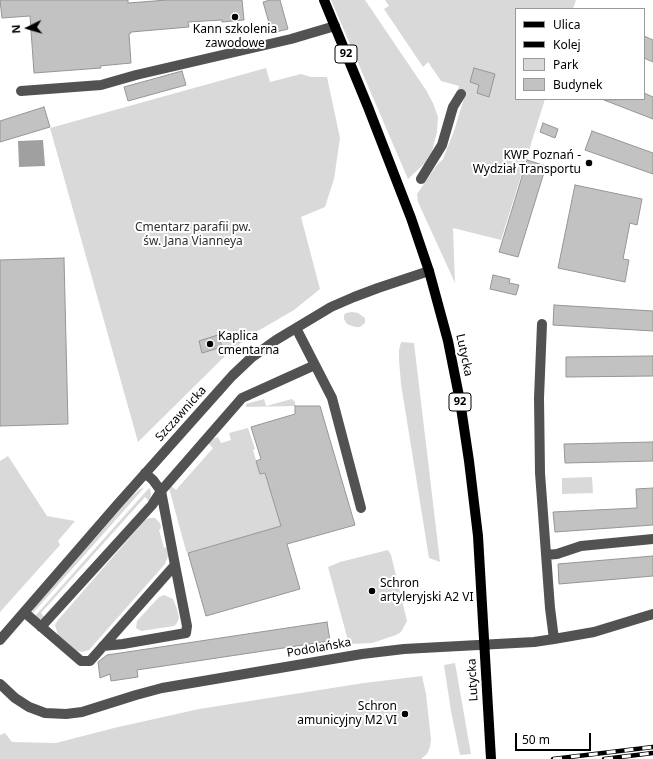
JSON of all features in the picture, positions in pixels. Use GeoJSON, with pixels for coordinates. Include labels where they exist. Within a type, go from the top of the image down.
{"type":"FeatureCollection","features":[{"type":"Feature","properties":{"kind":"main road","name":"Lutycka"},"geometry":{"type":"LineString","coordinates":[[324,0],[411,218],[429,271],[448,341],[462,408],[478,536],[491,759]]}},
{"type":"Feature","properties":{"kind":"street"},"geometry":{"type":"LineString","coordinates":[[21,91],[101,86],[136,75],[291,39],[335,26]]}},
{"type":"Feature","properties":{"kind":"street"},"geometry":{"type":"LineString","coordinates":[[421,179],[442,145],[453,107],[461,94]]}},
{"type":"Feature","properties":{"kind":"street","name":"Szczawnicka"},"geometry":{"type":"LineString","coordinates":[[0,640],[146,473],[241,367],[251,358],[268,345],[331,307],[354,297],[429,271]]}},
{"type":"Feature","properties":{"kind":"street"},"geometry":{"type":"LineString","coordinates":[[542,324],[539,410],[540,540],[546,555],[554,639]]}},
{"type":"Feature","properties":{"kind":"street"},"geometry":{"type":"LineString","coordinates":[[296,328],[332,398],[361,508]]}},
{"type":"Feature","properties":{"kind":"street"},"geometry":{"type":"LineString","coordinates":[[41,627],[152,505],[161,491],[242,398],[315,365]]}},
{"type":"Feature","properties":{"kind":"street"},"geometry":{"type":"LineString","coordinates":[[103,646],[186,633],[187,626],[161,491],[146,473]]}},
{"type":"Feature","properties":{"kind":"street"},"geometry":{"type":"LineString","coordinates":[[546,555],[557,554],[581,546],[653,539]]}},
{"type":"Feature","properties":{"kind":"street"},"geometry":{"type":"LineString","coordinates":[[24,612],[81,661],[90,661],[175,566]]}},
{"type":"Feature","properties":{"kind":"street","name":"Podolańska"},"geometry":{"type":"LineString","coordinates":[[0,684],[15,698],[29,707],[45,712],[66,714],[82,712],[136,694],[155,690],[362,654],[392,650],[534,642],[594,632],[653,614]]}},
{"type":"Feature","properties":{"kind":"green space"},"geometry":{"type":"Polygon","coordinates":[[[331,0],[365,0],[426,90],[433,103],[438,117],[437,132],[432,151],[425,163],[408,179],[331,0]]]}},
{"type":"Feature","properties":{"kind":"green space"},"geometry":{"type":"Polygon","coordinates":[[[385,0],[576,0],[573,8],[515,8],[515,100],[545,100],[501,240],[453,228],[455,283],[418,202],[417,194],[437,165],[443,159],[454,131],[465,95],[457,93],[459,86],[441,81],[428,62],[423,67],[384,9],[389,6],[385,0]]]}},
{"type":"Feature","properties":{"kind":"green space","name":"Cmentarz parafii pw. św. Jana Vianneya"},"geometry":{"type":"Polygon","coordinates":[[[266,68],[270,82],[301,74],[311,77],[327,77],[340,138],[334,179],[325,207],[301,217],[320,289],[294,310],[251,335],[227,354],[138,442],[50,128],[266,68]]]}},
{"type":"Feature","properties":{"kind":"green space"},"geometry":{"type":"Polygon","coordinates":[[[352,312],[358,313],[365,318],[365,323],[360,327],[347,324],[344,319],[344,315],[352,312]]]}},
{"type":"Feature","properties":{"kind":"green space"},"geometry":{"type":"Polygon","coordinates":[[[401,342],[414,343],[440,562],[429,558],[401,384],[399,350],[401,342]]]}},
{"type":"Feature","properties":{"kind":"green space"},"geometry":{"type":"Polygon","coordinates":[[[264,399],[266,406],[292,399],[295,402],[295,406],[246,407],[246,404],[264,399]]]}},
{"type":"Feature","properties":{"kind":"green space"},"geometry":{"type":"Polygon","coordinates":[[[248,428],[255,449],[253,450],[260,474],[265,473],[281,526],[188,553],[186,551],[169,488],[171,486],[176,490],[213,448],[208,443],[211,439],[218,437],[221,443],[231,440],[229,433],[248,428]]]}},
{"type":"Feature","properties":{"kind":"green space"},"geometry":{"type":"Polygon","coordinates":[[[8,456],[47,516],[75,521],[58,541],[60,545],[0,612],[0,461],[8,456]]]}},
{"type":"Feature","properties":{"kind":"green space"},"geometry":{"type":"Polygon","coordinates":[[[592,477],[593,493],[562,494],[562,478],[592,477]]]}},
{"type":"Feature","properties":{"kind":"green space"},"geometry":{"type":"Polygon","coordinates":[[[144,488],[31,614],[36,605],[132,496],[140,489],[144,488]]]}},
{"type":"Feature","properties":{"kind":"green space"},"geometry":{"type":"Polygon","coordinates":[[[149,488],[151,493],[150,502],[145,497],[41,613],[46,619],[42,620],[35,616],[149,488]]]}},
{"type":"Feature","properties":{"kind":"green space"},"geometry":{"type":"Polygon","coordinates":[[[155,518],[160,523],[161,528],[159,530],[164,548],[167,547],[168,556],[165,564],[89,650],[82,652],[77,651],[58,635],[55,625],[145,520],[155,518]]]}},
{"type":"Feature","properties":{"kind":"green space"},"geometry":{"type":"Polygon","coordinates":[[[388,550],[391,555],[407,621],[401,632],[396,635],[372,643],[349,644],[328,567],[340,562],[388,550]]]}},
{"type":"Feature","properties":{"kind":"green space"},"geometry":{"type":"Polygon","coordinates":[[[164,595],[173,599],[179,618],[177,623],[174,626],[141,631],[136,628],[137,621],[159,597],[164,595]]]}},
{"type":"Feature","properties":{"kind":"green space"},"geometry":{"type":"Polygon","coordinates":[[[455,663],[471,754],[460,755],[451,711],[444,665],[455,663]]]}},
{"type":"Feature","properties":{"kind":"green space"},"geometry":{"type":"Polygon","coordinates":[[[422,676],[426,694],[431,739],[427,754],[421,759],[0,759],[0,735],[5,733],[12,742],[56,743],[199,709],[364,683],[422,676]]]}},
{"type":"Feature","properties":{"kind":"shaded area"},"geometry":{"type":"Polygon","coordinates":[[[43,140],[45,166],[19,167],[18,141],[43,140]]]}},
{"type":"Feature","properties":{"kind":"building"},"geometry":{"type":"Polygon","coordinates":[[[0,0],[128,0],[128,3],[167,0],[242,0],[244,20],[222,22],[222,20],[188,22],[189,27],[131,32],[129,34],[131,63],[100,66],[101,68],[34,73],[30,16],[2,18],[0,0]]]}},
{"type":"Feature","properties":{"kind":"building"},"geometry":{"type":"Polygon","coordinates":[[[280,0],[288,29],[272,33],[263,2],[280,0]]]}},
{"type":"Feature","properties":{"kind":"building"},"geometry":{"type":"Polygon","coordinates":[[[645,36],[653,40],[653,62],[645,58],[645,36]]]}},
{"type":"Feature","properties":{"kind":"building"},"geometry":{"type":"Polygon","coordinates":[[[474,68],[495,74],[489,97],[477,93],[479,85],[470,82],[474,68]]]}},
{"type":"Feature","properties":{"kind":"building"},"geometry":{"type":"Polygon","coordinates":[[[182,71],[186,85],[128,101],[124,87],[182,71]]]}},
{"type":"Feature","properties":{"kind":"building"},"geometry":{"type":"Polygon","coordinates":[[[645,93],[653,97],[653,119],[604,100],[645,100],[645,93]]]}},
{"type":"Feature","properties":{"kind":"building"},"geometry":{"type":"Polygon","coordinates":[[[44,107],[50,127],[0,142],[0,121],[44,107]]]}},
{"type":"Feature","properties":{"kind":"building"},"geometry":{"type":"Polygon","coordinates":[[[543,123],[558,129],[555,138],[540,132],[543,123]]]}},
{"type":"Feature","properties":{"kind":"building"},"geometry":{"type":"Polygon","coordinates":[[[592,131],[653,153],[653,174],[585,150],[592,131]]]}},
{"type":"Feature","properties":{"kind":"building"},"geometry":{"type":"Polygon","coordinates":[[[527,160],[546,166],[518,257],[499,252],[527,160]]]}},
{"type":"Feature","properties":{"kind":"building"},"geometry":{"type":"Polygon","coordinates":[[[575,185],[642,199],[637,225],[630,223],[623,259],[629,260],[625,282],[558,268],[575,185]]]}},
{"type":"Feature","properties":{"kind":"building"},"geometry":{"type":"Polygon","coordinates":[[[64,258],[68,424],[0,426],[0,260],[64,258]]]}},
{"type":"Feature","properties":{"kind":"building"},"geometry":{"type":"Polygon","coordinates":[[[493,275],[510,279],[509,283],[519,285],[516,295],[490,289],[493,275]]]}},
{"type":"Feature","properties":{"kind":"building"},"geometry":{"type":"Polygon","coordinates":[[[554,305],[653,311],[653,331],[553,325],[554,305]]]}},
{"type":"Feature","properties":{"kind":"building","name":"Kaplica cmentarna"},"geometry":{"type":"Polygon","coordinates":[[[218,335],[222,347],[202,353],[199,341],[218,335]]]}},
{"type":"Feature","properties":{"kind":"building"},"geometry":{"type":"Polygon","coordinates":[[[653,356],[653,376],[566,377],[566,357],[653,356]]]}},
{"type":"Feature","properties":{"kind":"building"},"geometry":{"type":"Polygon","coordinates":[[[295,406],[320,406],[355,525],[287,544],[300,589],[206,616],[188,553],[281,526],[265,473],[260,474],[256,461],[261,459],[251,427],[295,414],[295,406]]]}},
{"type":"Feature","properties":{"kind":"building"},"geometry":{"type":"Polygon","coordinates":[[[653,442],[653,461],[565,463],[564,444],[653,442]]]}},
{"type":"Feature","properties":{"kind":"building"},"geometry":{"type":"Polygon","coordinates":[[[653,488],[653,525],[555,532],[553,512],[637,508],[636,489],[653,488]]]}},
{"type":"Feature","properties":{"kind":"building"},"geometry":{"type":"Polygon","coordinates":[[[653,556],[653,576],[559,584],[558,564],[653,556]]]}},
{"type":"Feature","properties":{"kind":"building"},"geometry":{"type":"Polygon","coordinates":[[[327,622],[330,641],[137,670],[138,677],[111,681],[110,674],[100,678],[98,662],[107,655],[327,622]]]}},
{"type":"Feature","properties":{"kind":"railway"},"geometry":{"type":"LineString","coordinates":[[553,759],[653,747]]}},
{"type":"Feature","properties":{"kind":"railway"},"geometry":{"type":"LineString","coordinates":[[604,759],[653,753]]}},
{"type":"Feature","properties":{"kind":"place","name":"Kann szkolenia zawodowe"},"geometry":{"type":"Point","coordinates":[235,17]}},
{"type":"Feature","properties":{"kind":"place","name":"KWP Poznań - Wydział Transportu"},"geometry":{"type":"Point","coordinates":[589,163]}},
{"type":"Feature","properties":{"kind":"place","name":"Kaplica cmentarna"},"geometry":{"type":"Point","coordinates":[210,344]}},
{"type":"Feature","properties":{"kind":"place","name":"Schron artyleryjski A2 VI"},"geometry":{"type":"Point","coordinates":[372,591]}},
{"type":"Feature","properties":{"kind":"place","name":"Schron amunicyjny M2 VI"},"geometry":{"type":"Point","coordinates":[405,714]}}]}
